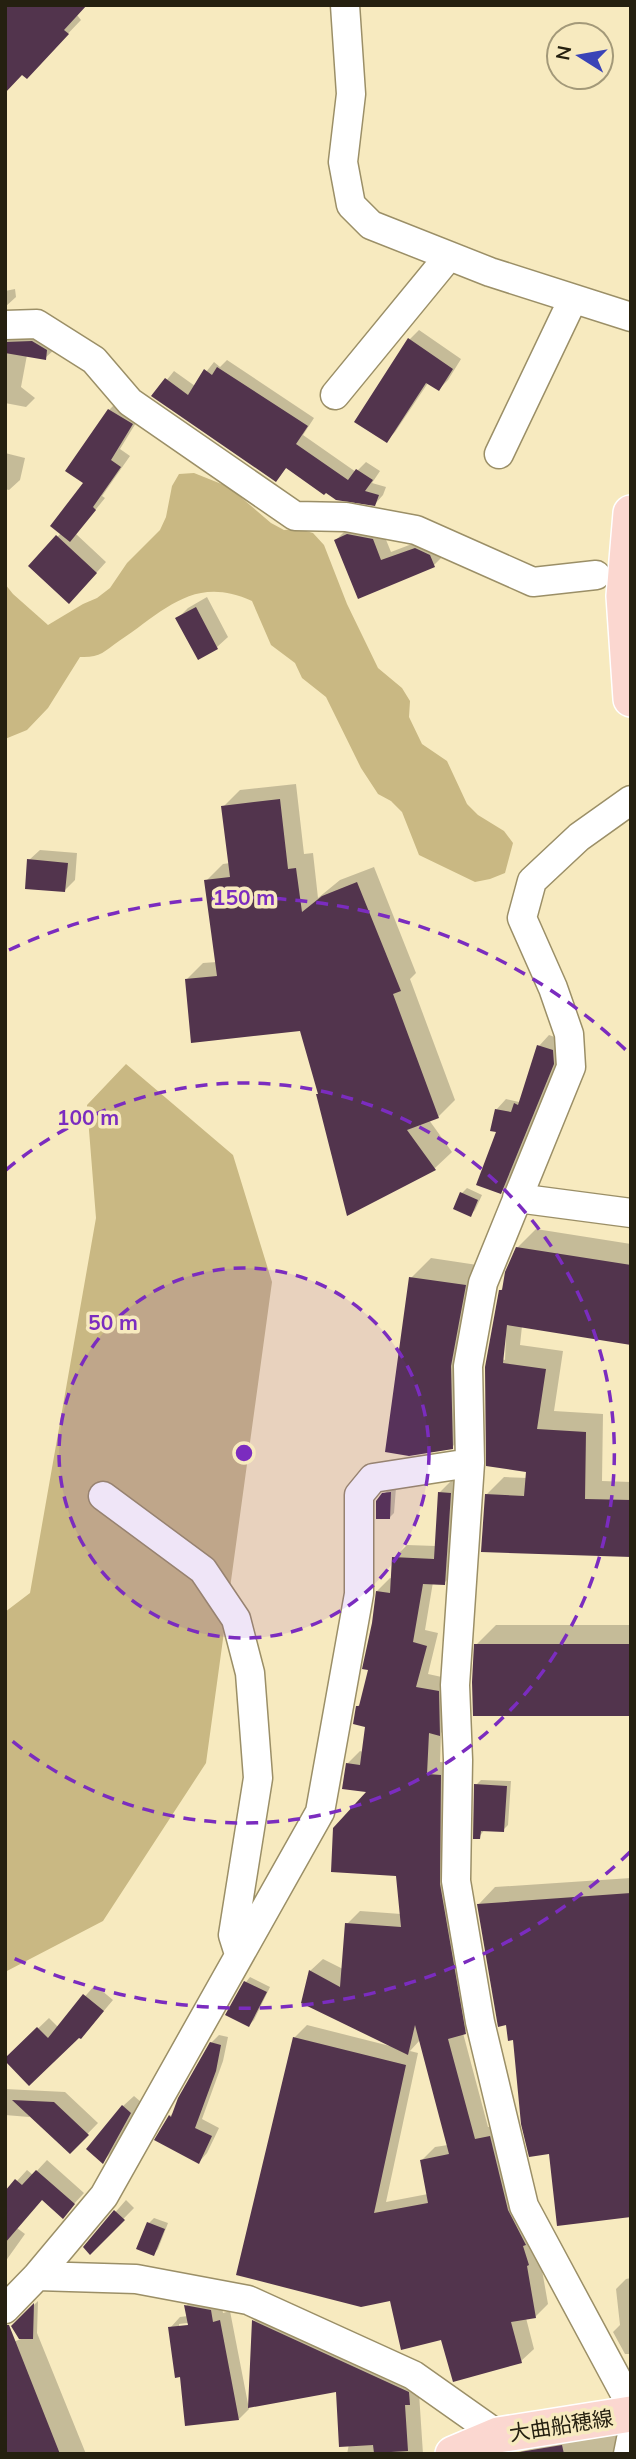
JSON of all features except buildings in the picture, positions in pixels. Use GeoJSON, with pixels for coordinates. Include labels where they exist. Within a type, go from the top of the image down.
{"type":"FeatureCollection","features":[{"type":"Feature","properties":{"kind":"main road"},"geometry":{"type":"LineString","coordinates":[[631,513],[624,596],[631,699]]}},
{"type":"Feature","properties":{"kind":"main road","name":"大曲船穂線"},"geometry":{"type":"LineString","coordinates":[[453,2454],[498,2435],[631,2414]]}},
{"type":"Feature","properties":{"kind":"street"},"geometry":{"type":"LineString","coordinates":[[345,5],[351,94],[343,162],[351,205],[371,225],[491,272],[631,317]]}},
{"type":"Feature","properties":{"kind":"street"},"geometry":{"type":"LineString","coordinates":[[335,395],[449,256]]}},
{"type":"Feature","properties":{"kind":"street"},"geometry":{"type":"LineString","coordinates":[[499,454],[573,299]]}},
{"type":"Feature","properties":{"kind":"street"},"geometry":{"type":"LineString","coordinates":[[5,325],[37,324],[94,360],[130,402],[295,516],[346,517],[416,530],[533,582],[596,575]]}},
{"type":"Feature","properties":{"kind":"street"},"geometry":{"type":"LineString","coordinates":[[631,800],[579,838],[532,881],[522,918],[553,988],[569,1034],[571,1067],[483,1283],[468,1366],[470,1463],[455,1685],[458,1760],[456,1881],[480,2022],[524,2206],[631,2405]]}},
{"type":"Feature","properties":{"kind":"street"},"geometry":{"type":"LineString","coordinates":[[517,1198],[631,1213]]}},
{"type":"Feature","properties":{"kind":"street"},"geometry":{"type":"LineString","coordinates":[[5,2309],[37,2276],[104,2196],[320,1812],[359,1594],[359,1495],[373,1478],[470,1463]]}},
{"type":"Feature","properties":{"kind":"street"},"geometry":{"type":"LineString","coordinates":[[103,1496],[203,1570],[236,1619],[250,1673],[258,1777],[233,1935],[239,1954]]}},
{"type":"Feature","properties":{"kind":"street"},"geometry":{"type":"LineString","coordinates":[[37,2276],[136,2279],[248,2300],[413,2375],[498,2435]]}},
{"type":"Feature","properties":{"kind":"street"},"geometry":{"type":"LineString","coordinates":[[628,2454],[631,2439]]}},
{"type":"Feature","properties":{"kind":"shaded area"},"geometry":{"type":"Polygon","coordinates":[[[194,473],[224,485],[271,523],[284,530],[299,529],[313,533],[324,545],[347,604],[378,668],[402,688],[410,701],[409,717],[422,744],[447,761],[467,804],[478,815],[504,831],[513,843],[505,873],[475,882],[419,855],[402,812],[391,801],[378,794],[361,768],[326,697],[302,678],[295,663],[271,645],[252,601],[231,594],[196,594],[181,600],[101,654],[80,657],[48,708],[27,730],[5,739],[5,584],[48,625],[97,598],[110,588],[127,563],[160,530],[166,517],[172,486],[179,474],[194,473]]]}},
{"type":"Feature","properties":{"kind":"shaded area"},"geometry":{"type":"Polygon","coordinates":[[[126,1064],[233,1155],[272,1282],[206,1763],[103,1921],[5,1972],[5,1612],[30,1593],[96,1218],[87,1105],[126,1064]]]}}]}
